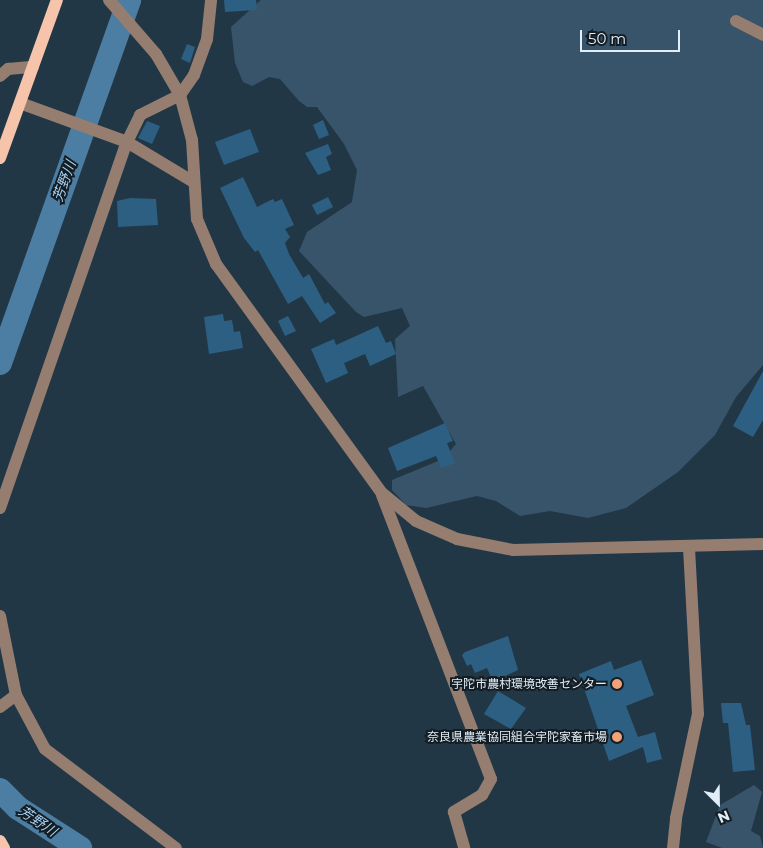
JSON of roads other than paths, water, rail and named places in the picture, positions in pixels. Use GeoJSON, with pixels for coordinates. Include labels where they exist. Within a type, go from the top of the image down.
{"type":"FeatureCollection","features":[{"type":"Feature","properties":{"kind":"main road"},"geometry":{"type":"LineString","coordinates":[[0,158],[25,105],[33,67],[57,0]]}},
{"type":"Feature","properties":{"kind":"main road"},"geometry":{"type":"LineString","coordinates":[[0,841],[4,848]]}},
{"type":"Feature","properties":{"kind":"street"},"geometry":{"type":"LineString","coordinates":[[109,0],[156,54],[180,95],[192,140],[192,181],[197,220],[216,264],[381,492],[416,521],[457,539],[513,550],[763,544]]}},
{"type":"Feature","properties":{"kind":"street"},"geometry":{"type":"LineString","coordinates":[[0,508],[127,142],[140,115],[180,95],[194,75],[207,39],[211,0]]}},
{"type":"Feature","properties":{"kind":"street"},"geometry":{"type":"LineString","coordinates":[[736,21],[763,35]]}},
{"type":"Feature","properties":{"kind":"street"},"geometry":{"type":"LineString","coordinates":[[0,76],[8,69],[33,67]]}},
{"type":"Feature","properties":{"kind":"street"},"geometry":{"type":"LineString","coordinates":[[25,105],[127,142],[192,181]]}},
{"type":"Feature","properties":{"kind":"street"},"geometry":{"type":"LineString","coordinates":[[381,492],[491,779],[482,795],[454,812],[464,848]]}},
{"type":"Feature","properties":{"kind":"street"},"geometry":{"type":"LineString","coordinates":[[673,848],[676,818],[698,714],[689,546]]}},
{"type":"Feature","properties":{"kind":"street"},"geometry":{"type":"LineString","coordinates":[[0,616],[16,695],[45,749],[176,848]]}},
{"type":"Feature","properties":{"kind":"street"},"geometry":{"type":"LineString","coordinates":[[0,707],[16,695]]}},
{"type":"Feature","properties":{"kind":"waterway","name":"芳野川"},"geometry":{"type":"LineString","coordinates":[[0,363],[129,0]]}},
{"type":"Feature","properties":{"kind":"waterway","name":"芳野川"},"geometry":{"type":"LineString","coordinates":[[0,790],[18,808],[80,848]]}},
{"type":"Feature","properties":{"kind":"place","name":"宇陀市農村環境改善センター"},"geometry":{"type":"Point","coordinates":[617,684]}},
{"type":"Feature","properties":{"kind":"place","name":"奈良県農業協同組合宇陀家畜市場"},"geometry":{"type":"Point","coordinates":[617,737]}}]}
